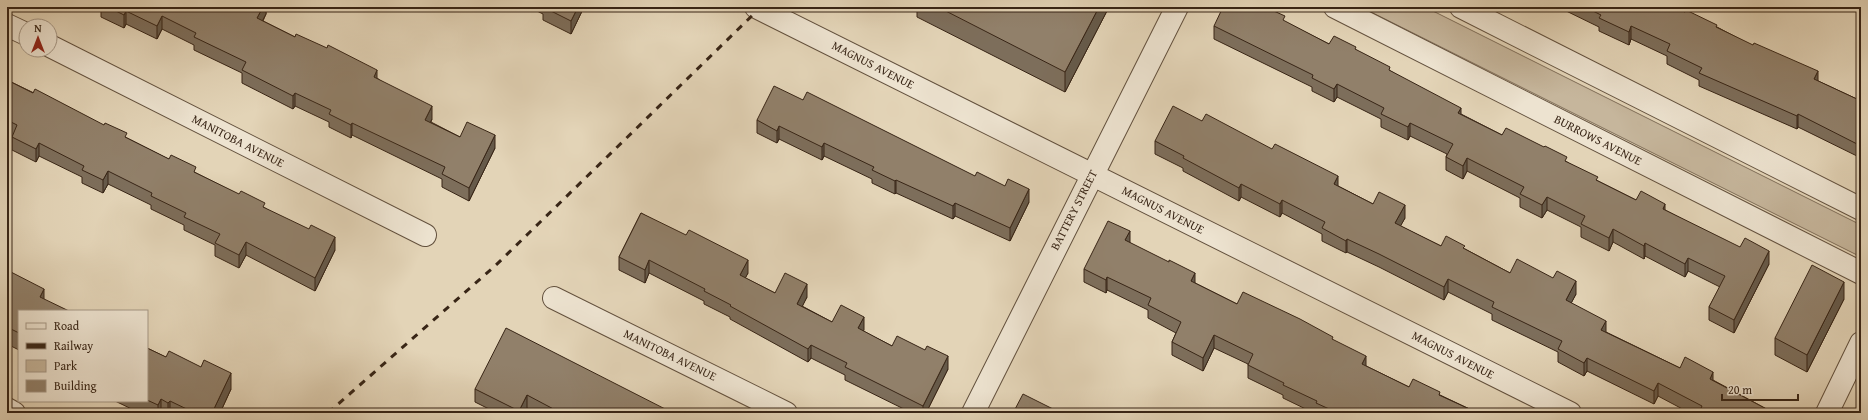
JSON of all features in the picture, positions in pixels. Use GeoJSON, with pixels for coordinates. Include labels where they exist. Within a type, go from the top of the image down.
{"type":"FeatureCollection","features":[{"type":"Feature","properties":{"kind":"street","name":"MAGNUS AVENUE"},"geometry":{"type":"LineString","coordinates":[[756,7],[1570,413]]}},
{"type":"Feature","properties":{"kind":"street","name":"BATTERY STREET"},"geometry":{"type":"LineString","coordinates":[[973,413],[1177,7]]}},
{"type":"Feature","properties":{"kind":"street","name":"BURROWS AVENUE"},"geometry":{"type":"LineString","coordinates":[[1335,7],[1861,273]]}},
{"type":"Feature","properties":{"kind":"street"},"geometry":{"type":"LineString","coordinates":[[1461,7],[1861,209]]}},
{"type":"Feature","properties":{"kind":"street"},"geometry":{"type":"LineString","coordinates":[[7,25],[18,30]]}},
{"type":"Feature","properties":{"kind":"street","name":"MANITOBA AVENUE"},"geometry":{"type":"LineString","coordinates":[[58,50],[426,235]]}},
{"type":"Feature","properties":{"kind":"street","name":"MANITOBA AVENUE"},"geometry":{"type":"LineString","coordinates":[[554,298],[786,413]]}},
{"type":"Feature","properties":{"kind":"street"},"geometry":{"type":"LineString","coordinates":[[1827,413],[1861,343]]}},
{"type":"Feature","properties":{"kind":"street"},"geometry":{"type":"LineString","coordinates":[[7,409],[14,413]]}},
{"type":"Feature","properties":{"kind":"green space"},"geometry":{"type":"Polygon","coordinates":[[[1361,7],[1425,7],[1861,225],[1861,257],[1361,7]]]}},
{"type":"Feature","properties":{"kind":"building"},"geometry":{"type":"Polygon","coordinates":[[[108,7],[263,7],[257,18],[295,37],[296,34],[327,48],[328,45],[377,70],[374,77],[432,106],[425,120],[460,137],[467,122],[495,135],[469,188],[442,174],[445,167],[352,123],[351,125],[329,114],[331,110],[295,93],[293,96],[242,70],[246,62],[194,37],[196,33],[162,16],[157,26],[126,11],[124,15],[108,7]]]}},
{"type":"Feature","properties":{"kind":"building"},"geometry":{"type":"Polygon","coordinates":[[[543,7],[578,7],[571,21],[543,7]]]}},
{"type":"Feature","properties":{"kind":"building"},"geometry":{"type":"Polygon","coordinates":[[[938,7],[1099,7],[1065,72],[938,7]]]}},
{"type":"Feature","properties":{"kind":"building"},"geometry":{"type":"Polygon","coordinates":[[[1223,7],[1265,7],[1285,16],[1283,20],[1329,44],[1334,36],[1356,47],[1355,49],[1390,67],[1389,70],[1461,108],[1458,113],[1502,135],[1506,128],[1567,157],[1565,161],[1598,177],[1596,180],[1636,200],[1641,191],[1665,204],[1663,209],[1740,247],[1745,238],[1769,251],[1734,320],[1709,307],[1725,276],[1688,258],[1685,264],[1645,243],[1644,246],[1613,229],[1609,238],[1581,224],[1585,216],[1547,197],[1542,205],[1520,194],[1524,187],[1467,158],[1463,166],[1446,157],[1453,144],[1410,123],[1408,127],[1381,114],[1384,108],[1337,84],[1334,89],[1312,78],[1313,75],[1214,26],[1223,7]]]}},
{"type":"Feature","properties":{"kind":"building"},"geometry":{"type":"Polygon","coordinates":[[[1585,7],[1674,7],[1685,12],[1686,10],[1753,45],[1754,43],[1818,71],[1814,79],[1859,100],[1861,96],[1861,146],[1798,114],[1797,116],[1699,73],[1702,68],[1667,51],[1670,44],[1631,26],[1629,32],[1599,18],[1601,15],[1585,7]]]}},
{"type":"Feature","properties":{"kind":"building"},"geometry":{"type":"Polygon","coordinates":[[[7,80],[33,93],[35,89],[104,125],[105,123],[127,133],[125,137],[169,159],[171,155],[196,167],[194,172],[239,194],[241,191],[265,203],[263,207],[309,229],[311,225],[335,237],[315,278],[246,242],[239,255],[215,243],[220,234],[184,217],[186,213],[151,196],[152,193],[108,171],[103,180],[82,170],[84,166],[39,143],[36,149],[12,137],[17,125],[7,120],[7,80]]]}},
{"type":"Feature","properties":{"kind":"building"},"geometry":{"type":"Polygon","coordinates":[[[774,86],[803,100],[807,92],[975,176],[977,172],[1005,186],[1008,179],[1029,189],[1010,228],[955,203],[953,206],[896,180],[895,181],[872,170],[874,167],[824,143],[822,147],[779,126],[777,131],[757,120],[774,86]]]}},
{"type":"Feature","properties":{"kind":"building"},"geometry":{"type":"Polygon","coordinates":[[[1173,106],[1202,121],[1206,114],[1272,149],[1275,144],[1338,176],[1334,184],[1373,204],[1379,192],[1405,205],[1395,223],[1441,246],[1446,236],[1465,246],[1463,248],[1510,273],[1517,259],[1553,278],[1557,271],[1576,281],[1566,300],[1606,321],[1601,330],[1680,368],[1685,357],[1713,372],[1710,379],[1774,413],[1699,413],[1702,406],[1658,383],[1654,391],[1587,358],[1584,363],[1558,349],[1562,341],[1492,307],[1494,302],[1448,279],[1444,287],[1379,254],[1347,239],[1346,241],[1322,228],[1325,222],[1282,200],[1280,204],[1241,184],[1239,188],[1155,141],[1173,106]]]}},
{"type":"Feature","properties":{"kind":"building"},"geometry":{"type":"Polygon","coordinates":[[[641,213],[686,235],[689,230],[748,260],[740,275],[775,293],[785,273],[807,284],[797,304],[832,322],[841,305],[864,317],[858,328],[892,346],[897,336],[925,350],[927,346],[948,356],[923,406],[845,367],[847,363],[811,345],[808,349],[704,291],[705,289],[649,260],[645,270],[619,257],[641,213]]]}},
{"type":"Feature","properties":{"kind":"building"},"geometry":{"type":"Polygon","coordinates":[[[1108,221],[1130,231],[1125,240],[1195,273],[1191,281],[1237,304],[1243,292],[1300,319],[1333,337],[1332,339],[1366,356],[1362,364],[1409,387],[1413,379],[1440,392],[1439,395],[1478,413],[1338,413],[1316,403],[1317,401],[1283,385],[1284,383],[1248,365],[1253,354],[1214,335],[1203,358],[1172,342],[1181,322],[1148,305],[1151,298],[1107,277],[1106,280],[1084,269],[1108,221]]]}},
{"type":"Feature","properties":{"kind":"building"},"geometry":{"type":"Polygon","coordinates":[[[1812,265],[1844,282],[1807,355],[1775,338],[1812,265]]]}},
{"type":"Feature","properties":{"kind":"building"},"geometry":{"type":"Polygon","coordinates":[[[7,270],[44,289],[40,297],[67,310],[18,310],[18,332],[7,327],[7,270]]]}},
{"type":"Feature","properties":{"kind":"building"},"geometry":{"type":"Polygon","coordinates":[[[506,328],[673,413],[561,413],[527,395],[519,411],[475,389],[506,328]]]}},
{"type":"Feature","properties":{"kind":"building"},"geometry":{"type":"Polygon","coordinates":[[[148,348],[166,357],[169,351],[201,367],[204,360],[231,373],[212,413],[195,413],[170,401],[168,403],[161,399],[158,405],[148,400],[148,348]]]}},
{"type":"Feature","properties":{"kind":"building"},"geometry":{"type":"Polygon","coordinates":[[[1023,394],[1053,409],[1051,413],[1013,413],[1023,394]]]}},
{"type":"Feature","properties":{"kind":"railway"},"geometry":{"type":"LineString","coordinates":[[328,413],[495,266],[761,7]]}}]}
